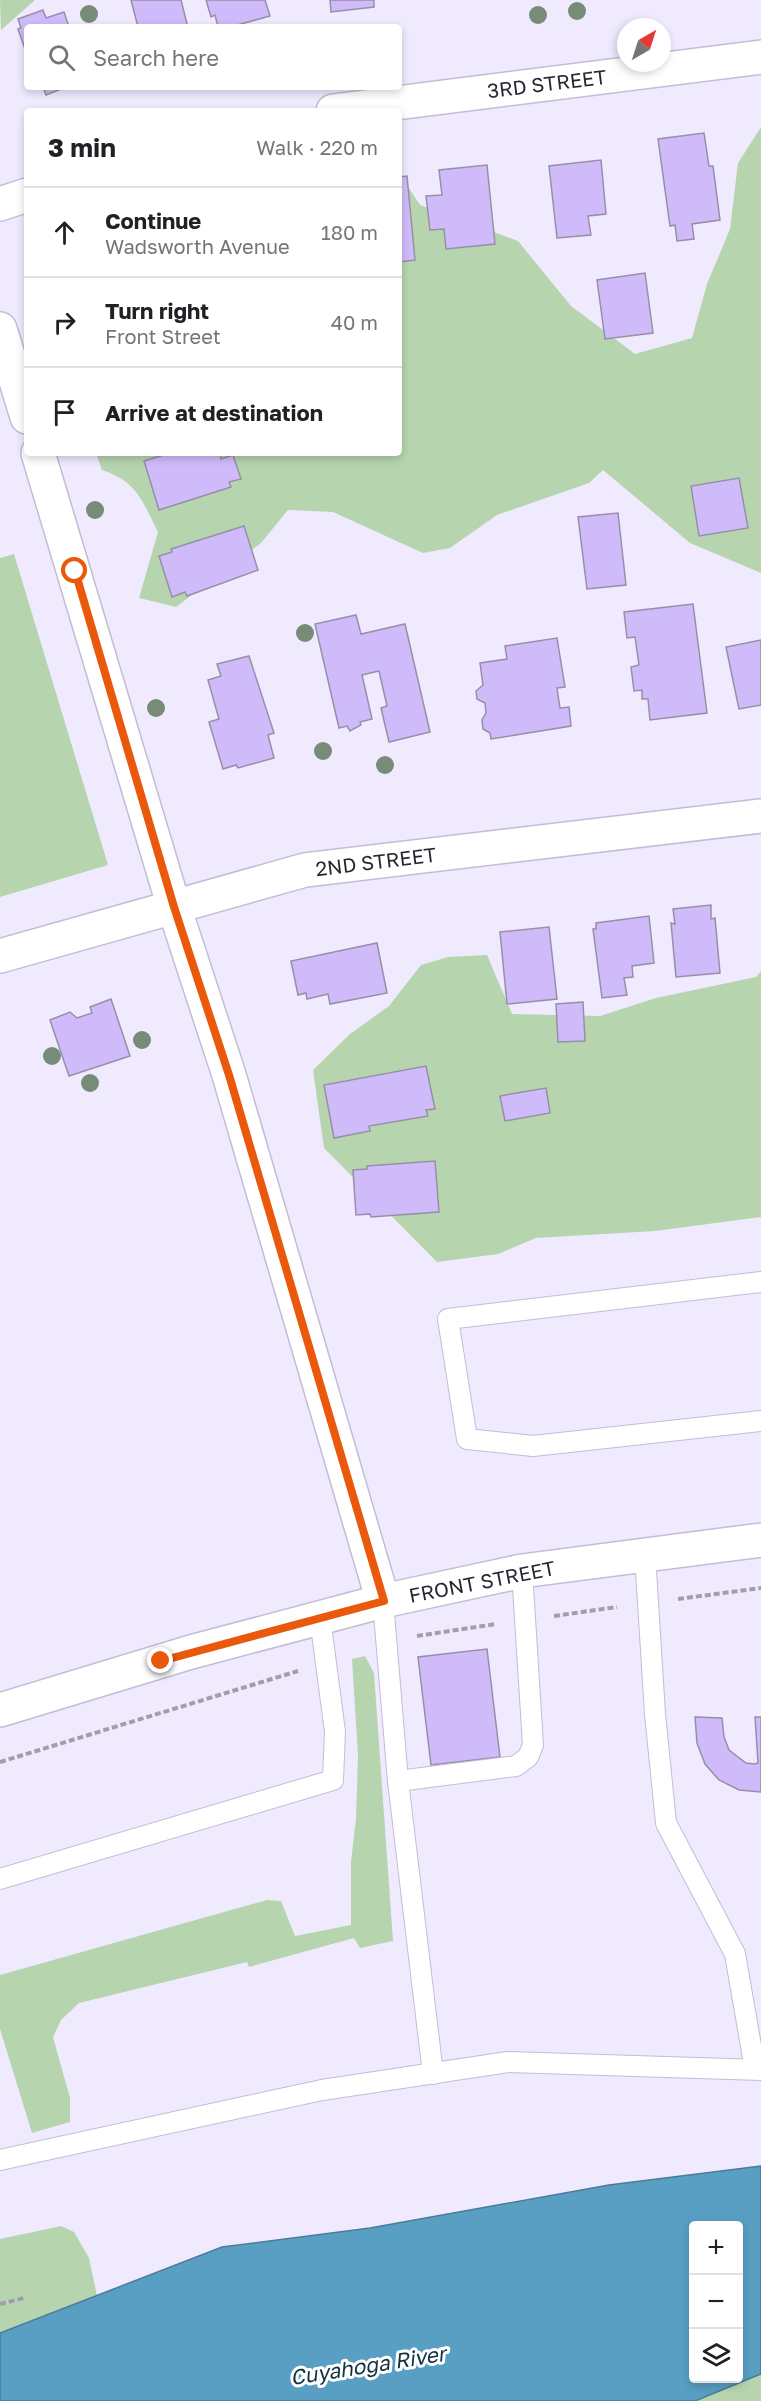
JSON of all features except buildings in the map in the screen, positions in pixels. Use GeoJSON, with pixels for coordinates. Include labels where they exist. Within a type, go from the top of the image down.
{"type":"FeatureCollection","features":[{"type":"Feature","properties":{"kind":"street","name":"3RD STREET"},"geometry":{"type":"LineString","coordinates":[[357,108],[761,57]]}},
{"type":"Feature","properties":{"kind":"street"},"geometry":{"type":"LineString","coordinates":[[0,204],[24,196]]}},
{"type":"Feature","properties":{"kind":"street"},"geometry":{"type":"LineString","coordinates":[[0,329],[24,407]]}},
{"type":"Feature","properties":{"kind":"street"},"geometry":{"type":"LineString","coordinates":[[39,456],[174,907],[229,1075],[384,1601]]}},
{"type":"Feature","properties":{"kind":"street","name":"2ND STREET"},"geometry":{"type":"LineString","coordinates":[[0,956],[305,870],[761,816]]}},
{"type":"Feature","properties":{"kind":"street","name":"FRONT STREET"},"geometry":{"type":"LineString","coordinates":[[0,1710],[191,1652],[384,1601],[522,1572],[761,1540]]}},
{"type":"Feature","properties":{"kind":"lane"},"geometry":{"type":"LineString","coordinates":[[761,1282],[448,1319],[467,1439],[533,1446],[761,1421]]}},
{"type":"Feature","properties":{"kind":"lane"},"geometry":{"type":"LineString","coordinates":[[0,2160],[322,2090],[508,2062],[758,2069],[735,1954],[666,1823],[655,1714],[645,1555]]}},
{"type":"Feature","properties":{"kind":"lane"},"geometry":{"type":"LineString","coordinates":[[398,1781],[516,1766],[528,1757],[533,1745],[522,1572]]}},
{"type":"Feature","properties":{"kind":"lane"},"geometry":{"type":"LineString","coordinates":[[384,1601],[398,1781],[433,2074]]}},
{"type":"Feature","properties":{"kind":"lane"},"geometry":{"type":"LineString","coordinates":[[0,1879],[333,1780],[335,1732],[320,1618]]}},
{"type":"Feature","properties":{"kind":"path"},"geometry":{"type":"LineString","coordinates":[[0,2304],[24,2298]]}},
{"type":"Feature","properties":{"kind":"green space"},"geometry":{"type":"Polygon","coordinates":[[[0,0],[35,0],[1,30],[0,0]]]}},
{"type":"Feature","properties":{"kind":"green space"},"geometry":{"type":"Polygon","coordinates":[[[761,127],[761,573],[690,543],[603,470],[589,483],[497,515],[450,548],[423,553],[333,512],[288,510],[261,543],[176,607],[139,598],[158,532],[138,494],[124,480],[102,470],[97,456],[402,456],[402,178],[420,205],[518,241],[571,306],[635,354],[692,338],[707,284],[730,229],[738,163],[761,127]]]}},
{"type":"Feature","properties":{"kind":"green space"},"geometry":{"type":"Polygon","coordinates":[[[14,554],[108,865],[0,897],[0,558],[14,554]]]}},
{"type":"Feature","properties":{"kind":"green space"},"geometry":{"type":"Polygon","coordinates":[[[487,955],[512,1014],[600,1016],[656,998],[756,977],[761,971],[761,1217],[655,1231],[536,1238],[498,1254],[437,1262],[324,1148],[313,1070],[350,1034],[389,1006],[421,965],[448,957],[487,955]]]}},
{"type":"Feature","properties":{"kind":"green space"},"geometry":{"type":"Polygon","coordinates":[[[365,1656],[374,1673],[393,1941],[360,1948],[354,1938],[249,1967],[247,1962],[79,2003],[61,2020],[53,2037],[70,2098],[70,2122],[32,2133],[0,2029],[0,1975],[267,1900],[281,1901],[295,1936],[351,1925],[351,1862],[356,1818],[358,1756],[352,1659],[365,1656]]]}},
{"type":"Feature","properties":{"kind":"green space"},"geometry":{"type":"Polygon","coordinates":[[[61,2226],[74,2232],[89,2258],[97,2296],[0,2333],[0,2239],[61,2226]]]}},
{"type":"Feature","properties":{"kind":"green space"},"geometry":{"type":"Polygon","coordinates":[[[761,2374],[761,2401],[695,2401],[743,2383],[761,2374]]]}},
{"type":"Feature","properties":{"kind":"water","name":"Cuyahoga River"},"geometry":{"type":"Polygon","coordinates":[[[761,2166],[761,2374],[743,2381],[743,2221],[689,2221],[689,2383],[739,2383],[695,2401],[0,2401],[0,2333],[222,2247],[370,2228],[609,2185],[761,2166]]]}},
{"type":"Feature","properties":{"kind":"route"},"geometry":{"type":"LineString","coordinates":[[75,571],[174,907],[229,1075],[384,1601],[161,1661]]}}]}
